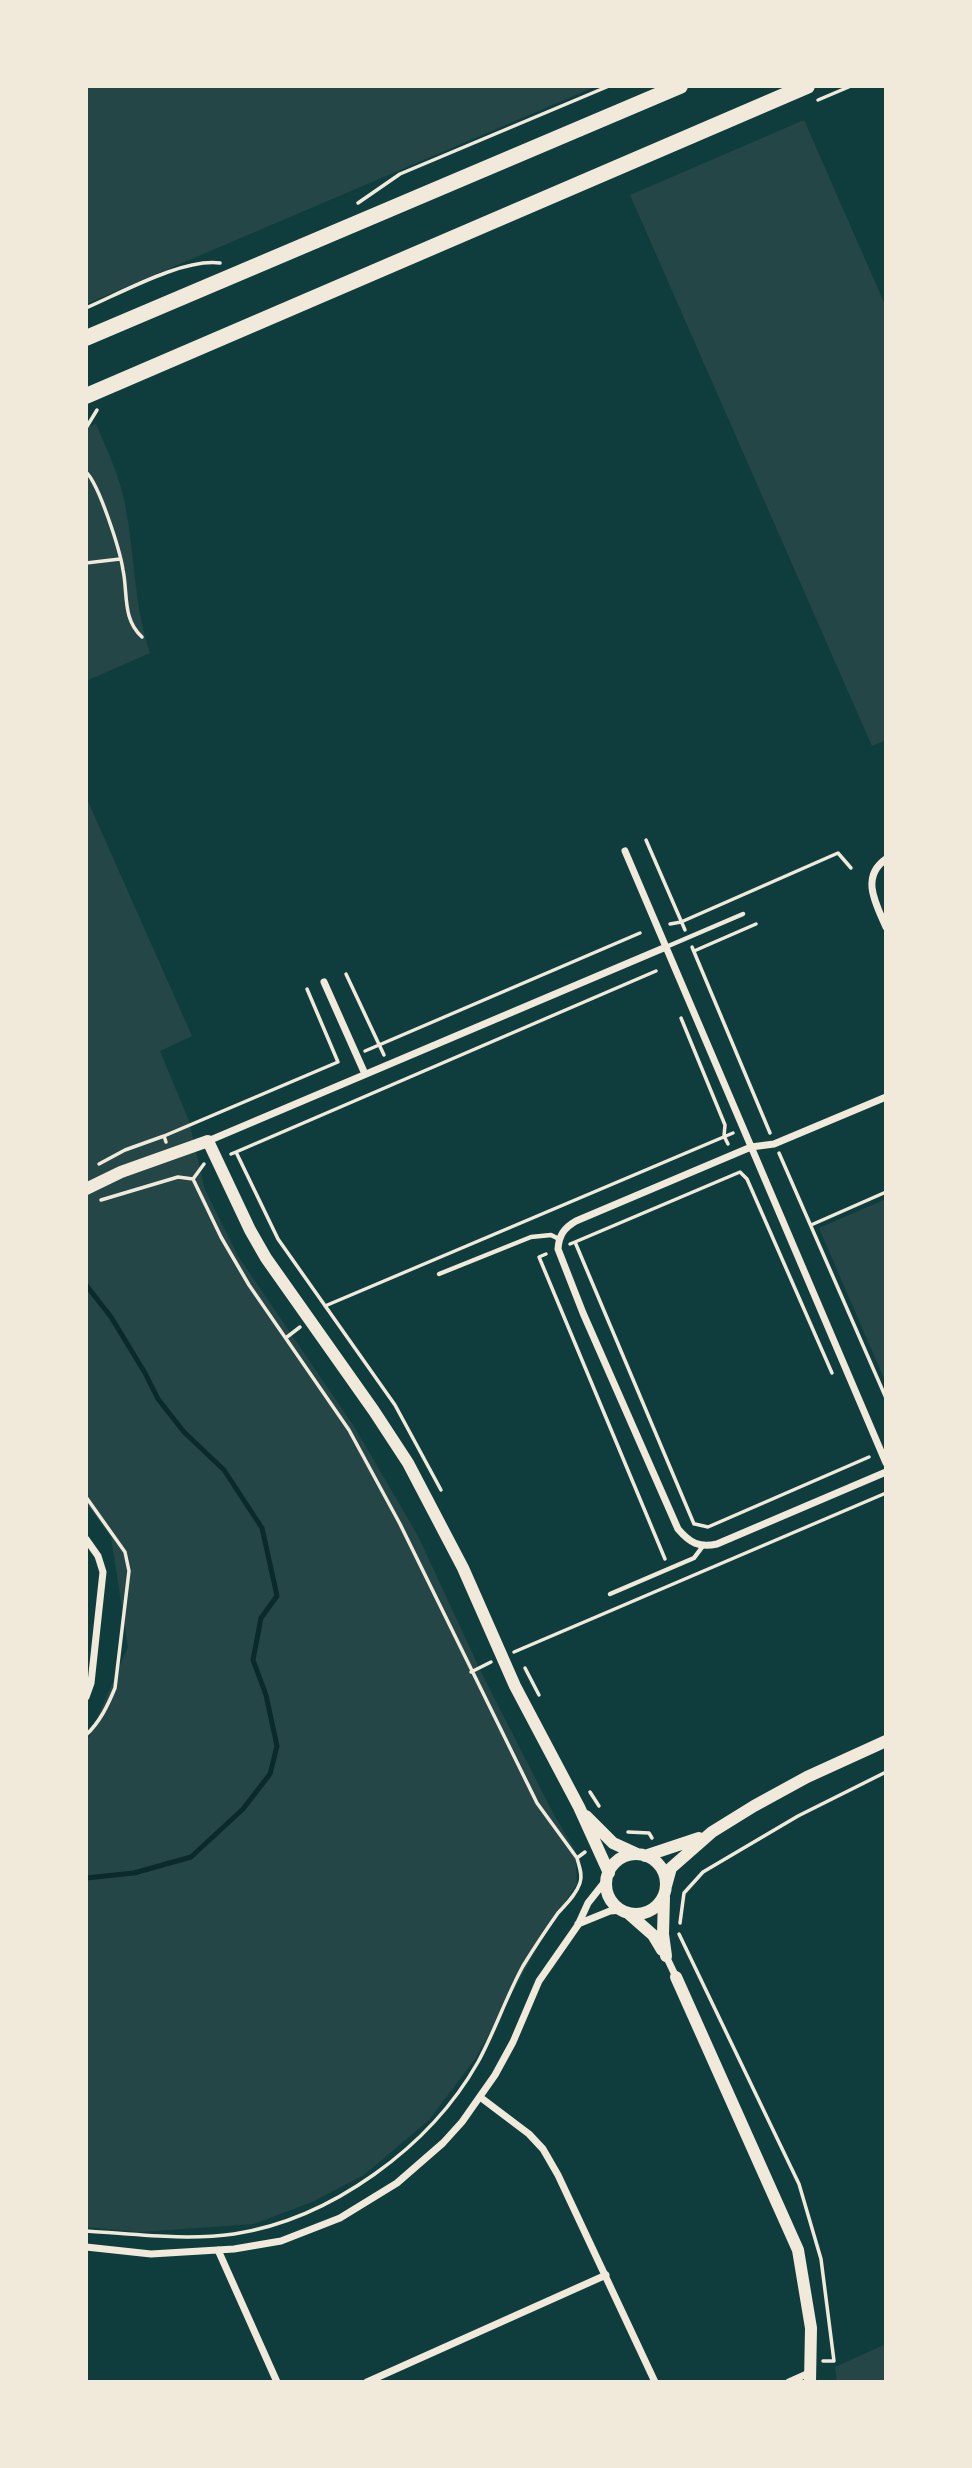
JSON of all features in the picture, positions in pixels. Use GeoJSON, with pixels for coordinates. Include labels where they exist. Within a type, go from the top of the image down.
{"type":"FeatureCollection","features":[{"type":"Feature","properties":{"kind":"main road"},"geometry":{"type":"LineString","coordinates":[[86,338],[680,86]]}},
{"type":"Feature","properties":{"kind":"main road"},"geometry":{"type":"LineString","coordinates":[[86,396],[807,86]]}},
{"type":"Feature","properties":{"kind":"street"},"geometry":{"type":"LineString","coordinates":[[625,851],[886,1463]]}},
{"type":"Feature","properties":{"kind":"street"},"geometry":{"type":"LineString","coordinates":[[886,859],[873,874],[871,885],[886,927]]}},
{"type":"Feature","properties":{"kind":"street"},"geometry":{"type":"LineString","coordinates":[[86,1189],[121,1172],[208,1140],[666,947]]}},
{"type":"Feature","properties":{"kind":"street"},"geometry":{"type":"LineString","coordinates":[[324,982],[365,1073]]}},
{"type":"Feature","properties":{"kind":"street"},"geometry":{"type":"LineString","coordinates":[[886,1097],[774,1144],[751,1147],[576,1221],[568,1225],[559,1238],[560,1257],[583,1313],[681,1533],[695,1545],[717,1544],[886,1472]]}},
{"type":"Feature","properties":{"kind":"street"},"geometry":{"type":"LineString","coordinates":[[208,1140],[255,1240],[408,1463],[463,1568],[515,1686],[579,1807],[608,1876],[610,1897],[653,1935],[676,1977],[799,2250],[811,2328],[810,2372],[789,2382]]}},
{"type":"Feature","properties":{"kind":"street"},"geometry":{"type":"LineString","coordinates":[[86,1539],[98,1556],[103,1572],[91,1683],[86,1697]]}},
{"type":"Feature","properties":{"kind":"street"},"geometry":{"type":"LineString","coordinates":[[578,1925],[610,1910],[649,1911],[665,1892],[671,1868],[712,1832],[807,1777],[886,1741]]}},
{"type":"Feature","properties":{"kind":"street"},"geometry":{"type":"LineString","coordinates":[[579,1807],[592,1824],[608,1838],[660,1866],[665,1875],[663,1934],[666,1956]]}},
{"type":"Feature","properties":{"kind":"street"},"geometry":{"type":"LineString","coordinates":[[86,2247],[151,2254],[218,2250],[281,2241],[340,2218],[370,2201],[423,2162],[462,2122],[503,2063],[539,1981],[578,1925],[588,1903],[620,1859],[712,1832]]}},
{"type":"Feature","properties":{"kind":"street"},"geometry":{"type":"LineString","coordinates":[[480,2097],[543,2149],[558,2175],[656,2382]]}},
{"type":"Feature","properties":{"kind":"street"},"geometry":{"type":"LineString","coordinates":[[218,2250],[277,2382]]}},
{"type":"Feature","properties":{"kind":"street"},"geometry":{"type":"LineString","coordinates":[[367,2382],[606,2275]]}},
{"type":"Feature","properties":{"kind":"lane"},"geometry":{"type":"LineString","coordinates":[[666,947],[743,914]]}},
{"type":"Feature","properties":{"kind":"lane"},"geometry":{"type":"LineString","coordinates":[[439,1274],[531,1237],[559,1238]]}},
{"type":"Feature","properties":{"kind":"lane"},"geometry":{"type":"LineString","coordinates":[[610,1594],[694,1558],[703,1546]]}},
{"type":"Feature","properties":{"kind":"path"},"geometry":{"type":"LineString","coordinates":[[355,205],[400,174],[609,86]]}},
{"type":"Feature","properties":{"kind":"path"},"geometry":{"type":"LineString","coordinates":[[86,308],[178,268],[205,261],[225,263]]}},
{"type":"Feature","properties":{"kind":"path"},"geometry":{"type":"LineString","coordinates":[[86,428],[99,408]]}},
{"type":"Feature","properties":{"kind":"path"},"geometry":{"type":"LineString","coordinates":[[86,472],[96,486],[124,572],[129,618],[142,637]]}},
{"type":"Feature","properties":{"kind":"path"},"geometry":{"type":"LineString","coordinates":[[86,564],[120,559]]}},
{"type":"Feature","properties":{"kind":"path"},"geometry":{"type":"LineString","coordinates":[[646,840],[774,1144],[886,1398]]}},
{"type":"Feature","properties":{"kind":"path"},"geometry":{"type":"LineString","coordinates":[[95,1168],[125,1150],[164,1136],[640,933],[681,922],[838,853],[851,867]]}},
{"type":"Feature","properties":{"kind":"path"},"geometry":{"type":"LineString","coordinates":[[694,951],[756,924]]}},
{"type":"Feature","properties":{"kind":"path"},"geometry":{"type":"LineString","coordinates":[[640,933],[656,971],[664,978]]}},
{"type":"Feature","properties":{"kind":"path"},"geometry":{"type":"LineString","coordinates":[[193,1179],[205,1163],[656,971]]}},
{"type":"Feature","properties":{"kind":"path"},"geometry":{"type":"LineString","coordinates":[[346,974],[378,1045]]}},
{"type":"Feature","properties":{"kind":"path"},"geometry":{"type":"LineString","coordinates":[[307,989],[338,1062]]}},
{"type":"Feature","properties":{"kind":"path"},"geometry":{"type":"LineString","coordinates":[[679,1014],[724,1125],[724,1136],[732,1155],[740,1172],[747,1179],[836,1381]]}},
{"type":"Feature","properties":{"kind":"path"},"geometry":{"type":"LineString","coordinates":[[287,1337],[324,1307],[764,1120]]}},
{"type":"Feature","properties":{"kind":"path"},"geometry":{"type":"LineString","coordinates":[[164,1136],[178,1177]]}},
{"type":"Feature","properties":{"kind":"path"},"geometry":{"type":"LineString","coordinates":[[236,1152],[278,1239],[395,1405]]}},
{"type":"Feature","properties":{"kind":"path"},"geometry":{"type":"LineString","coordinates":[[575,1242],[740,1172]]}},
{"type":"Feature","properties":{"kind":"path"},"geometry":{"type":"LineString","coordinates":[[93,1203],[178,1177],[193,1179]]}},
{"type":"Feature","properties":{"kind":"path"},"geometry":{"type":"LineString","coordinates":[[86,2231],[151,2237],[234,2234],[287,2220],[345,2193],[394,2160],[437,2121],[477,2064],[522,1968],[581,1882],[577,1858],[537,1804],[400,1524],[349,1430],[249,1285],[193,1179]]}},
{"type":"Feature","properties":{"kind":"path"},"geometry":{"type":"LineString","coordinates":[[811,1225],[886,1192]]}},
{"type":"Feature","properties":{"kind":"path"},"geometry":{"type":"LineString","coordinates":[[602,1304],[694,1524]]}},
{"type":"Feature","properties":{"kind":"path"},"geometry":{"type":"LineString","coordinates":[[566,1320],[676,1583]]}},
{"type":"Feature","properties":{"kind":"path"},"geometry":{"type":"LineString","coordinates":[[659,1542],[694,1524],[708,1527],[882,1451]]}},
{"type":"Feature","properties":{"kind":"path"},"geometry":{"type":"LineString","coordinates":[[471,1672],[886,1493]]}},
{"type":"Feature","properties":{"kind":"path"},"geometry":{"type":"LineString","coordinates":[[86,1497],[125,1552],[129,1571],[115,1688],[108,1705],[86,1735]]}},
{"type":"Feature","properties":{"kind":"path"},"geometry":{"type":"LineString","coordinates":[[810,2372],[834,2361],[821,2259],[799,2184],[679,1933],[684,1892],[703,1872],[798,1816],[886,1772]]}},
{"type":"Feature","properties":{"kind":"path"},"geometry":{"type":"LineString","coordinates":[[608,1838],[623,1829],[630,1833],[649,1833]]}},
{"type":"Feature","properties":{"kind":"path"},"geometry":{"type":"LineString","coordinates":[[577,1858],[596,1846]]}},
{"type":"Feature","properties":{"kind":"shaded area"},"geometry":{"type":"Polygon","coordinates":[[[86,86],[597,86],[86,304],[86,86]]]}},
{"type":"Feature","properties":{"kind":"shaded area"},"geometry":{"type":"Polygon","coordinates":[[[804,120],[886,307],[886,740],[872,746],[630,195],[804,120]]]}},
{"type":"Feature","properties":{"kind":"shaded area"},"geometry":{"type":"Polygon","coordinates":[[[96,424],[114,466],[124,499],[141,618],[150,653],[86,681],[86,428],[96,424]]]}},
{"type":"Feature","properties":{"kind":"shaded area"},"geometry":{"type":"Polygon","coordinates":[[[86,797],[192,1036],[160,1051],[189,1121],[205,1190],[238,1256],[355,1428],[418,1536],[482,1674],[553,1813],[575,1850],[577,1884],[548,1929],[475,2059],[429,2120],[364,2175],[312,2202],[254,2224],[140,2232],[86,2227],[86,1738],[89,1737],[128,1647],[111,1537],[86,1503],[86,797]]]}},
{"type":"Feature","properties":{"kind":"shaded area"},"geometry":{"type":"Polygon","coordinates":[[[886,1199],[886,1383],[819,1228],[886,1199]]]}},
{"type":"Feature","properties":{"kind":"shaded area"},"geometry":{"type":"Polygon","coordinates":[[[886,2344],[886,2382],[837,2382],[835,2367],[886,2344]]]}},
{"type":"Feature","properties":{"kind":"waterway"},"geometry":{"type":"LineString","coordinates":[[86,1285],[111,1317],[158,1399],[184,1432],[224,1470],[262,1528],[277,1596],[261,1618],[253,1660],[266,1695],[277,1746],[270,1774],[243,1809],[191,1857],[134,1873],[86,1878]]}}]}
